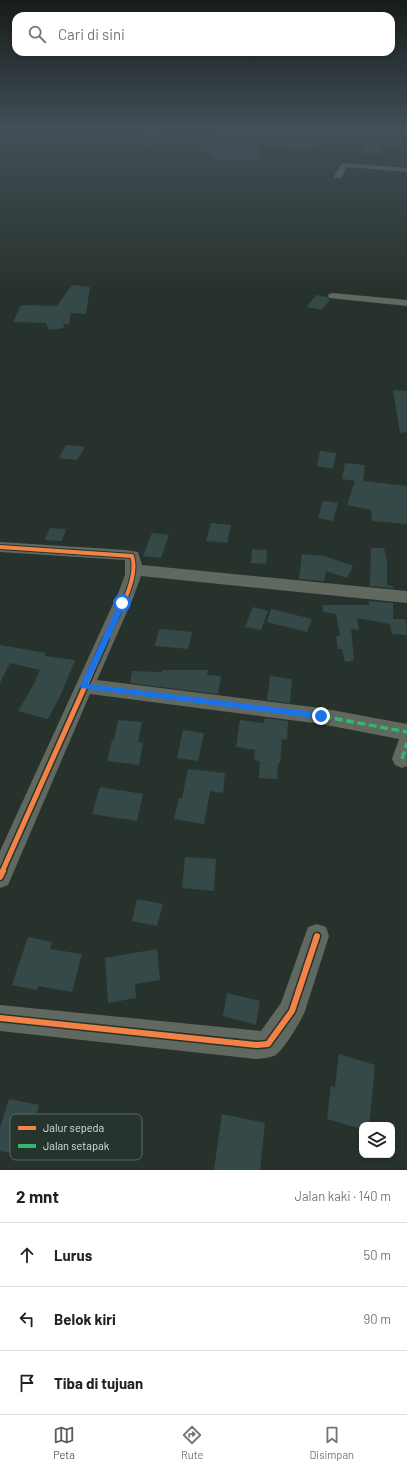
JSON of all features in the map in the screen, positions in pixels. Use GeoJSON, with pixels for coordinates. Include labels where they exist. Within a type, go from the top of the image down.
{"type":"FeatureCollection","features":[{"type":"Feature","properties":{"kind":"street"},"geometry":{"type":"LineString","coordinates":[[333,296],[407,303]]}},
{"type":"Feature","properties":{"kind":"street"},"geometry":{"type":"LineString","coordinates":[[0,547],[126,555],[132,556],[135,560],[135,570],[122,603],[0,877]]}},
{"type":"Feature","properties":{"kind":"street"},"geometry":{"type":"LineString","coordinates":[[135,570],[407,597]]}},
{"type":"Feature","properties":{"kind":"street"},"geometry":{"type":"LineString","coordinates":[[84,686],[321,716],[407,732]]}},
{"type":"Feature","properties":{"kind":"street"},"geometry":{"type":"LineString","coordinates":[[0,1018],[257,1045],[268,1044],[292,1011],[317,936]]}},
{"type":"Feature","properties":{"kind":"building"},"geometry":{"type":"Polygon","coordinates":[[[72,285],[90,287],[86,314],[71,313],[69,324],[63,324],[64,328],[49,330],[46,323],[13,322],[21,305],[57,306],[72,285]]]}},
{"type":"Feature","properties":{"kind":"building"},"geometry":{"type":"Polygon","coordinates":[[[316,295],[327,297],[330,300],[321,310],[307,307],[316,295]]]}},
{"type":"Feature","properties":{"kind":"building"},"geometry":{"type":"Polygon","coordinates":[[[393,390],[407,391],[407,432],[400,433],[393,390]]]}},
{"type":"Feature","properties":{"kind":"building"},"geometry":{"type":"Polygon","coordinates":[[[66,445],[85,447],[77,460],[59,458],[66,445]]]}},
{"type":"Feature","properties":{"kind":"building"},"geometry":{"type":"Polygon","coordinates":[[[320,451],[336,453],[333,469],[317,466],[320,451]]]}},
{"type":"Feature","properties":{"kind":"building"},"geometry":{"type":"Polygon","coordinates":[[[345,463],[365,465],[363,481],[407,486],[407,524],[372,521],[371,510],[347,505],[355,481],[342,479],[345,463]]]}},
{"type":"Feature","properties":{"kind":"building"},"geometry":{"type":"Polygon","coordinates":[[[323,501],[338,503],[333,521],[318,518],[323,501]]]}},
{"type":"Feature","properties":{"kind":"building"},"geometry":{"type":"Polygon","coordinates":[[[211,523],[231,525],[227,543],[206,541],[211,523]]]}},
{"type":"Feature","properties":{"kind":"building"},"geometry":{"type":"Polygon","coordinates":[[[50,528],[66,529],[62,541],[45,540],[50,528]]]}},
{"type":"Feature","properties":{"kind":"building"},"geometry":{"type":"Polygon","coordinates":[[[152,533],[169,535],[161,558],[143,556],[152,533]]]}},
{"type":"Feature","properties":{"kind":"building"},"geometry":{"type":"Polygon","coordinates":[[[371,548],[384,548],[387,561],[387,585],[393,586],[393,588],[370,586],[371,548]]]}},
{"type":"Feature","properties":{"kind":"building"},"geometry":{"type":"Polygon","coordinates":[[[252,549],[267,550],[266,564],[251,563],[252,549]]]}},
{"type":"Feature","properties":{"kind":"building"},"geometry":{"type":"Polygon","coordinates":[[[302,554],[324,556],[353,566],[347,578],[326,571],[324,581],[299,579],[302,554]]]}},
{"type":"Feature","properties":{"kind":"building"},"geometry":{"type":"Polygon","coordinates":[[[369,601],[393,603],[393,619],[406,619],[407,635],[392,634],[390,624],[357,618],[359,630],[351,629],[354,660],[345,662],[342,649],[338,649],[336,636],[340,636],[336,614],[323,612],[323,605],[369,605],[369,601]]]}},
{"type":"Feature","properties":{"kind":"building"},"geometry":{"type":"Polygon","coordinates":[[[253,607],[268,611],[261,630],[245,627],[253,607]]]}},
{"type":"Feature","properties":{"kind":"building"},"geometry":{"type":"Polygon","coordinates":[[[271,609],[312,619],[307,632],[267,622],[271,609]]]}},
{"type":"Feature","properties":{"kind":"building"},"geometry":{"type":"Polygon","coordinates":[[[159,629],[192,632],[188,649],[155,646],[159,629]]]}},
{"type":"Feature","properties":{"kind":"building"},"geometry":{"type":"Polygon","coordinates":[[[0,645],[46,653],[44,656],[75,660],[62,692],[48,719],[18,711],[34,684],[40,670],[10,663],[0,683],[0,645]]]}},
{"type":"Feature","properties":{"kind":"building"},"geometry":{"type":"Polygon","coordinates":[[[162,670],[208,670],[207,675],[221,676],[218,694],[130,683],[132,671],[162,672],[162,670]]]}},
{"type":"Feature","properties":{"kind":"building"},"geometry":{"type":"Polygon","coordinates":[[[270,676],[292,679],[290,703],[267,700],[270,676]]]}},
{"type":"Feature","properties":{"kind":"building"},"geometry":{"type":"Polygon","coordinates":[[[265,718],[288,721],[287,740],[282,739],[277,779],[259,778],[260,761],[254,760],[255,750],[236,747],[240,720],[264,723],[265,718]]]}},
{"type":"Feature","properties":{"kind":"building"},"geometry":{"type":"Polygon","coordinates":[[[118,720],[142,722],[138,742],[143,743],[139,765],[107,761],[112,740],[114,740],[118,720]]]}},
{"type":"Feature","properties":{"kind":"building"},"geometry":{"type":"Polygon","coordinates":[[[183,730],[204,733],[198,761],[177,758],[183,730]]]}},
{"type":"Feature","properties":{"kind":"building"},"geometry":{"type":"Polygon","coordinates":[[[188,769],[225,773],[223,793],[210,791],[204,824],[174,819],[179,798],[182,798],[188,769]]]}},
{"type":"Feature","properties":{"kind":"building"},"geometry":{"type":"Polygon","coordinates":[[[100,787],[143,794],[137,821],[92,814],[100,787]]]}},
{"type":"Feature","properties":{"kind":"building"},"geometry":{"type":"Polygon","coordinates":[[[185,857],[216,859],[214,891],[182,888],[185,857]]]}},
{"type":"Feature","properties":{"kind":"building"},"geometry":{"type":"Polygon","coordinates":[[[137,899],[163,904],[157,926],[132,921],[137,899]]]}},
{"type":"Feature","properties":{"kind":"building"},"geometry":{"type":"Polygon","coordinates":[[[28,937],[52,942],[50,949],[82,954],[72,992],[38,986],[37,990],[12,985],[28,937]]]}},
{"type":"Feature","properties":{"kind":"building"},"geometry":{"type":"Polygon","coordinates":[[[157,949],[160,980],[135,984],[136,998],[108,1003],[105,958],[157,949]]]}},
{"type":"Feature","properties":{"kind":"building"},"geometry":{"type":"Polygon","coordinates":[[[227,993],[260,1001],[256,1025],[223,1016],[227,993]]]}},
{"type":"Feature","properties":{"kind":"building"},"geometry":{"type":"Polygon","coordinates":[[[339,1054],[375,1065],[369,1122],[359,1122],[359,1128],[327,1119],[331,1086],[335,1087],[339,1054]]]}},
{"type":"Feature","properties":{"kind":"building"},"geometry":{"type":"Polygon","coordinates":[[[9,1099],[39,1105],[37,1114],[10,1114],[10,1153],[0,1151],[0,1128],[9,1099]]]}},
{"type":"Feature","properties":{"kind":"building"},"geometry":{"type":"Polygon","coordinates":[[[222,1114],[265,1123],[260,1170],[214,1170],[222,1114]]]}},
{"type":"Feature","properties":{"kind":"marked path"},"geometry":{"type":"LineString","coordinates":[[84,686],[321,716],[407,732]]}},
{"type":"Feature","properties":{"kind":"marked path"},"geometry":{"type":"LineString","coordinates":[[402,759],[407,743]]}},
{"type":"Feature","properties":{"kind":"cycle path"},"geometry":{"type":"LineString","coordinates":[[0,547],[126,555],[132,556],[134,562],[133,575],[128,591],[0,877]]}},
{"type":"Feature","properties":{"kind":"cycle path"},"geometry":{"type":"LineString","coordinates":[[0,1018],[257,1045],[268,1044],[292,1011],[317,936]]}},
{"type":"Feature","properties":{"kind":"route"},"geometry":{"type":"LineString","coordinates":[[122,603],[84,686],[321,716]]}}]}
